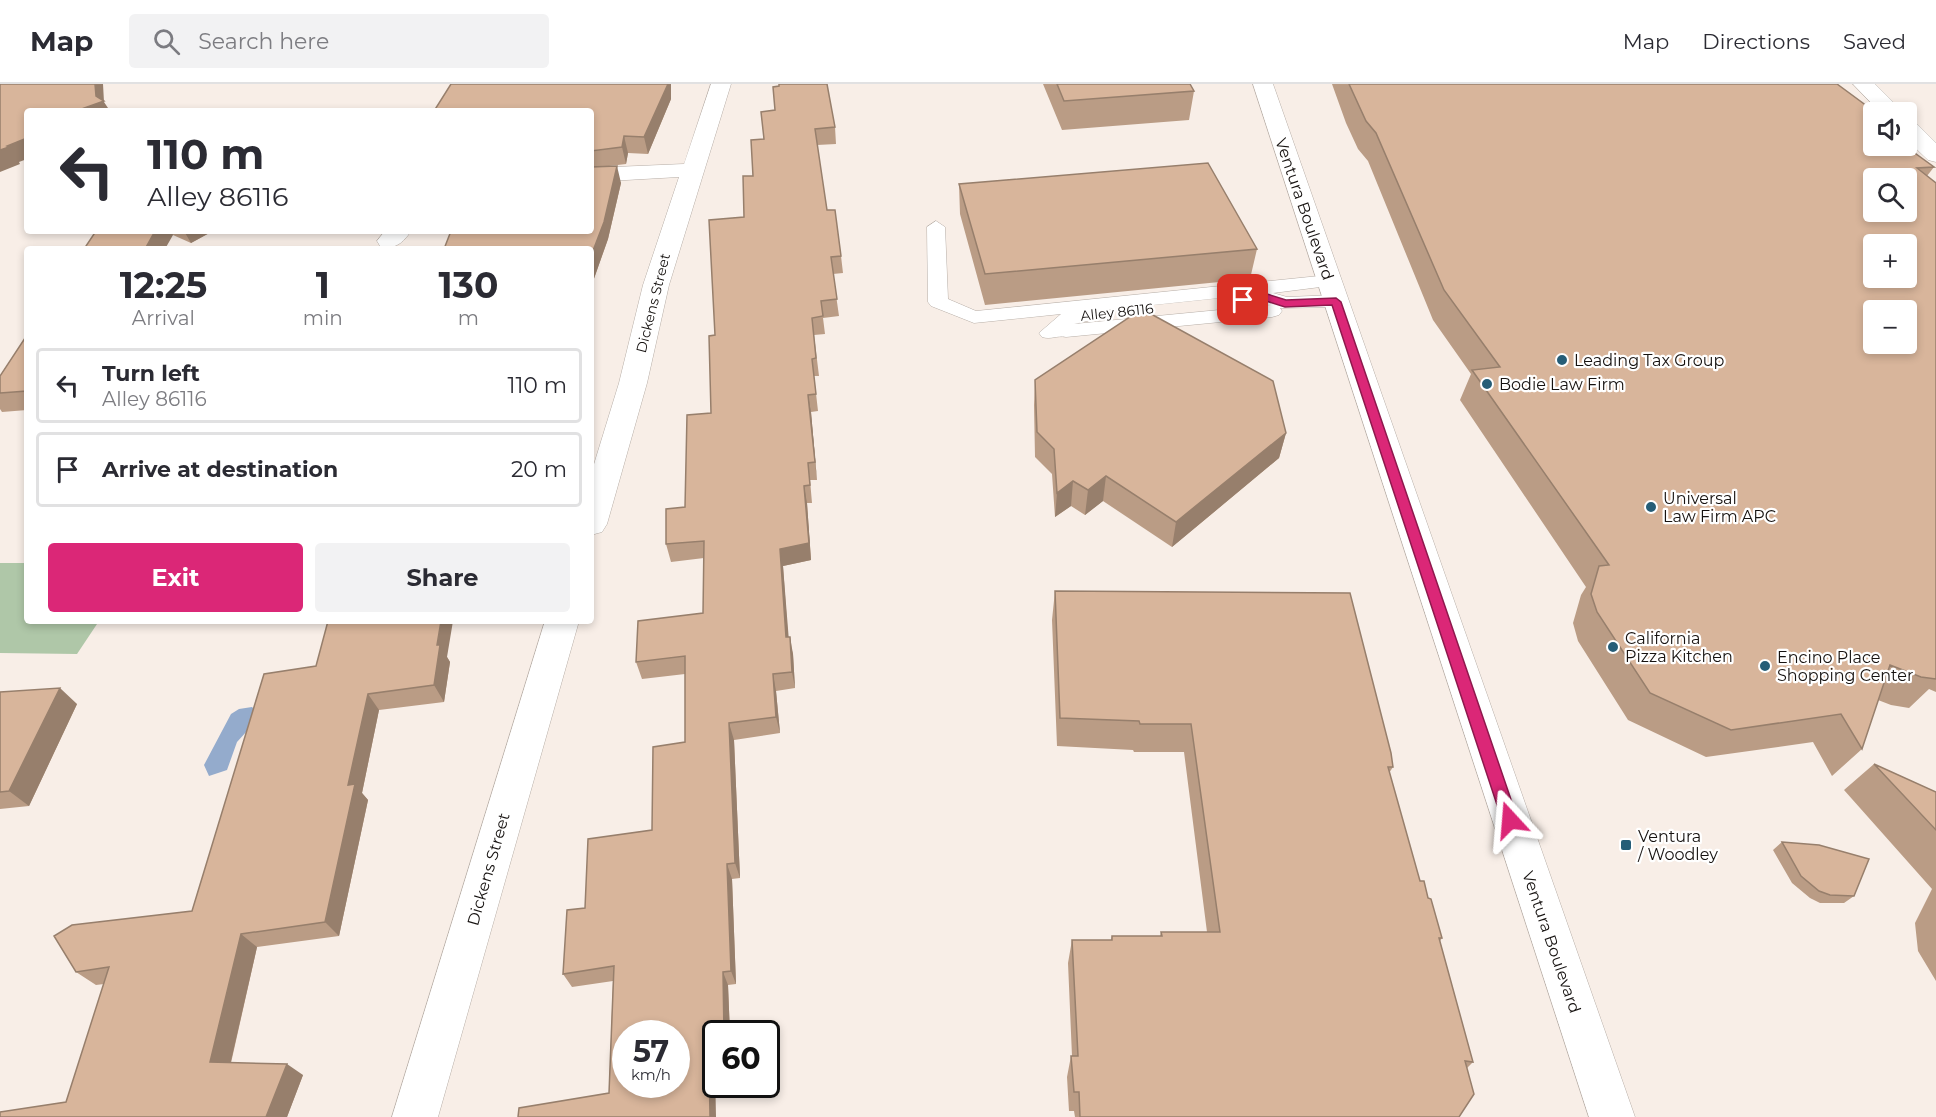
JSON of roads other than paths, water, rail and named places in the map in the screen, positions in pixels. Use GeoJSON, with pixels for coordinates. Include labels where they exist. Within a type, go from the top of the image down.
{"type":"FeatureCollection","features":[{"type":"Feature","properties":{"kind":"street","name":"Dickens Street"},"geometry":{"type":"LineString","coordinates":[[594,514],[633,383],[656,285],[691,170],[721,84]]}},
{"type":"Feature","properties":{"kind":"street","name":"Ventura Boulevard"},"geometry":{"type":"LineString","coordinates":[[1263,84],[1612,1117]]}},
{"type":"Feature","properties":{"kind":"street"},"geometry":{"type":"LineString","coordinates":[[1863,84],[1882,102]]}},
{"type":"Feature","properties":{"kind":"street"},"geometry":{"type":"LineString","coordinates":[[1917,129],[1936,129]]}},
{"type":"Feature","properties":{"kind":"street"},"geometry":{"type":"LineString","coordinates":[[1917,137],[1936,155]]}},
{"type":"Feature","properties":{"kind":"street"},"geometry":{"type":"LineString","coordinates":[[594,175],[691,170]]}},
{"type":"Feature","properties":{"kind":"street","name":"Dickens Street"},"geometry":{"type":"LineString","coordinates":[[414,1117],[561,624]]}},
{"type":"Feature","properties":{"kind":"lane"},"geometry":{"type":"LineString","coordinates":[[936,227],[938,302],[974,317],[1332,291]]}},
{"type":"Feature","properties":{"kind":"lane","name":"Alley 86116"},"geometry":{"type":"LineString","coordinates":[[1285,303],[1267,297],[1070,317],[1049,333],[1272,311],[1285,303],[1332,291]]}},
{"type":"Feature","properties":{"kind":"water"},"geometry":{"type":"Polygon","coordinates":[[[252,707],[257,712],[247,731],[237,742],[227,770],[209,776],[204,765],[231,714],[239,709],[252,707]]]}},
{"type":"Feature","properties":{"kind":"place","name":"Leading Tax Group"},"geometry":{"type":"Point","coordinates":[1562,360]}},
{"type":"Feature","properties":{"kind":"place","name":"Bodie Law Firm"},"geometry":{"type":"Point","coordinates":[1487,384]}},
{"type":"Feature","properties":{"kind":"place","name":"Universal Law Firm APC"},"geometry":{"type":"Point","coordinates":[1651,507]}},
{"type":"Feature","properties":{"kind":"place","name":"California Pizza Kitchen"},"geometry":{"type":"Point","coordinates":[1613,647]}},
{"type":"Feature","properties":{"kind":"place","name":"Encino Place Shopping Center"},"geometry":{"type":"Point","coordinates":[1765,666]}},
{"type":"Feature","properties":{"kind":"place","name":"Ventura / Woodley"},"geometry":{"type":"Point","coordinates":[1626,845]}}]}
